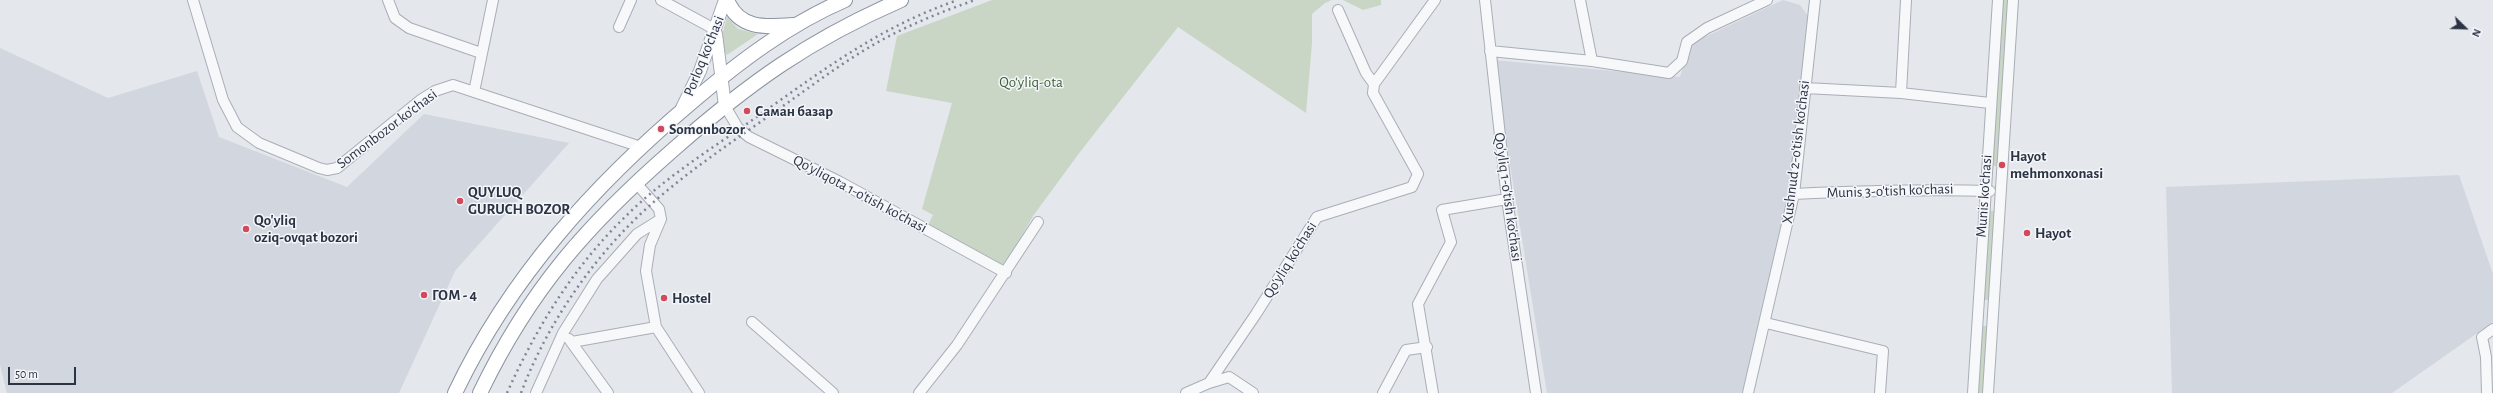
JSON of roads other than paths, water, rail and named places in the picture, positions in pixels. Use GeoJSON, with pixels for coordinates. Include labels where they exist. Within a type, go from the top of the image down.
{"type":"FeatureCollection","features":[{"type":"Feature","properties":{"kind":"highway"},"geometry":{"type":"LineString","coordinates":[[726,0],[737,16],[750,24],[771,27],[797,24]]}},
{"type":"Feature","properties":{"kind":"highway"},"geometry":{"type":"LineString","coordinates":[[455,393],[482,338],[530,266],[589,198],[681,110],[723,76],[797,24],[845,0]]}},
{"type":"Feature","properties":{"kind":"highway"},"geometry":{"type":"LineString","coordinates":[[480,393],[517,324],[552,273],[591,226],[636,183],[725,106],[769,71],[835,30],[901,0]]}},
{"type":"Feature","properties":{"kind":"main road","name":"Porloq ko'chasi"},"geometry":{"type":"LineString","coordinates":[[681,110],[716,30],[726,0]]}},
{"type":"Feature","properties":{"kind":"main road"},"geometry":{"type":"LineString","coordinates":[[716,30],[723,76],[725,106]]}},
{"type":"Feature","properties":{"kind":"street","name":"Somonbozor ko'chasi"},"geometry":{"type":"LineString","coordinates":[[193,0],[216,77],[228,112],[234,123],[245,134],[268,147],[327,170],[342,164],[411,108],[435,91],[453,85],[641,147]]}},
{"type":"Feature","properties":{"kind":"street"},"geometry":{"type":"LineString","coordinates":[[388,0],[395,18],[409,28],[481,54]]}},
{"type":"Feature","properties":{"kind":"street"},"geometry":{"type":"LineString","coordinates":[[474,92],[493,0]]}},
{"type":"Feature","properties":{"kind":"street"},"geometry":{"type":"LineString","coordinates":[[619,27],[631,0]]}},
{"type":"Feature","properties":{"kind":"street"},"geometry":{"type":"LineString","coordinates":[[661,0],[716,30]]}},
{"type":"Feature","properties":{"kind":"street"},"geometry":{"type":"LineString","coordinates":[[1371,80],[1435,0]]}},
{"type":"Feature","properties":{"kind":"street","name":"Qo'yliq 1-o'tish ko'chasi"},"geometry":{"type":"LineString","coordinates":[[1485,0],[1507,199],[1536,393]]}},
{"type":"Feature","properties":{"kind":"street"},"geometry":{"type":"LineString","coordinates":[[1580,0],[1592,62]]}},
{"type":"Feature","properties":{"kind":"street"},"geometry":{"type":"LineString","coordinates":[[1490,51],[1592,62],[1669,73],[1682,60],[1687,42],[1707,28],[1767,0]]}},
{"type":"Feature","properties":{"kind":"street"},"geometry":{"type":"LineString","coordinates":[[1901,94],[1906,0]]}},
{"type":"Feature","properties":{"kind":"street","name":"Munis ko'chasi"},"geometry":{"type":"LineString","coordinates":[[1973,393],[1990,102],[1998,0]]}},
{"type":"Feature","properties":{"kind":"street","name":"Munis ko'chasi"},"geometry":{"type":"LineString","coordinates":[[1988,393],[2013,0]]}},
{"type":"Feature","properties":{"kind":"street","name":"Xushnud 2-o'tish ko'chasi"},"geometry":{"type":"LineString","coordinates":[[1748,393],[1766,323],[1794,194],[1812,1]]}},
{"type":"Feature","properties":{"kind":"street","name":"Qo'yliq ko'chasi"},"geometry":{"type":"LineString","coordinates":[[1210,384],[1317,217],[1412,187],[1418,174],[1373,93],[1371,80],[1338,10]]}},
{"type":"Feature","properties":{"kind":"street"},"geometry":{"type":"LineString","coordinates":[[1805,88],[1901,94],[1990,102]]}},
{"type":"Feature","properties":{"kind":"street","name":"Qo'yliqota 1-o'tish ko'chasi"},"geometry":{"type":"LineString","coordinates":[[725,106],[738,128],[749,137],[840,182],[1006,273]]}},
{"type":"Feature","properties":{"kind":"street"},"geometry":{"type":"LineString","coordinates":[[636,183],[659,209],[661,219],[650,245],[646,271],[656,327],[699,393]]}},
{"type":"Feature","properties":{"kind":"street","name":"Munis 3-o'tish ko'chasi"},"geometry":{"type":"LineString","coordinates":[[1794,194],[1886,190],[2000,191]]}},
{"type":"Feature","properties":{"kind":"street"},"geometry":{"type":"LineString","coordinates":[[1433,393],[1427,347],[1418,304],[1451,242],[1442,210],[1507,199]]}},
{"type":"Feature","properties":{"kind":"street"},"geometry":{"type":"LineString","coordinates":[[539,391],[563,333],[597,280],[637,234],[661,219]]}},
{"type":"Feature","properties":{"kind":"street"},"geometry":{"type":"LineString","coordinates":[[919,393],[957,345],[1006,273],[1038,222]]}},
{"type":"Feature","properties":{"kind":"street"},"geometry":{"type":"LineString","coordinates":[[1977,307],[1993,308]]}},
{"type":"Feature","properties":{"kind":"street"},"geometry":{"type":"LineString","coordinates":[[752,322],[833,393]]}},
{"type":"Feature","properties":{"kind":"street"},"geometry":{"type":"LineString","coordinates":[[1766,323],[1884,351],[1880,393]]}},
{"type":"Feature","properties":{"kind":"street"},"geometry":{"type":"LineString","coordinates":[[572,342],[656,327]]}},
{"type":"Feature","properties":{"kind":"street"},"geometry":{"type":"LineString","coordinates":[[2488,393],[2486,358],[2482,337],[2493,329]]}},
{"type":"Feature","properties":{"kind":"street"},"geometry":{"type":"LineString","coordinates":[[563,333],[572,342],[608,393]]}},
{"type":"Feature","properties":{"kind":"street"},"geometry":{"type":"LineString","coordinates":[[1383,393],[1406,350],[1427,347]]}},
{"type":"Feature","properties":{"kind":"street"},"geometry":{"type":"LineString","coordinates":[[1186,393],[1228,377],[1253,393]]}},
{"type":"Feature","properties":{"kind":"railway"},"geometry":{"type":"LineString","coordinates":[[521,393],[545,340],[560,313],[577,288],[614,241],[656,200],[715,154],[856,55],[907,27],[975,0]]}},
{"type":"Feature","properties":{"kind":"railway"},"geometry":{"type":"LineString","coordinates":[[507,393],[518,369],[544,322],[573,277],[607,235],[642,201],[693,161],[833,63],[880,35],[929,11],[955,1]]}},
{"type":"Feature","properties":{"kind":"place","name":"Саман базар"},"geometry":{"type":"Point","coordinates":[747,111]}},
{"type":"Feature","properties":{"kind":"place","name":"Somonbozor"},"geometry":{"type":"Point","coordinates":[661,129]}},
{"type":"Feature","properties":{"kind":"place","name":"Hayot mehmonxonasi"},"geometry":{"type":"Point","coordinates":[2002,165]}},
{"type":"Feature","properties":{"kind":"place","name":"QUYLUQ GURUCH BOZOR"},"geometry":{"type":"Point","coordinates":[460,201]}},
{"type":"Feature","properties":{"kind":"place","name":"Qo'yliq oziq-ovqat bozori"},"geometry":{"type":"Point","coordinates":[246,229]}},
{"type":"Feature","properties":{"kind":"place","name":"Hayot"},"geometry":{"type":"Point","coordinates":[2027,233]}},
{"type":"Feature","properties":{"kind":"place","name":"ГОМ - 4"},"geometry":{"type":"Point","coordinates":[424,295]}},
{"type":"Feature","properties":{"kind":"place","name":"Hostel"},"geometry":{"type":"Point","coordinates":[664,298]}},
{"type":"Feature","properties":{"kind":"park label","name":"Qo‘yliq-ota"},"geometry":{"type":"Point","coordinates":[1031,82]}}]}
